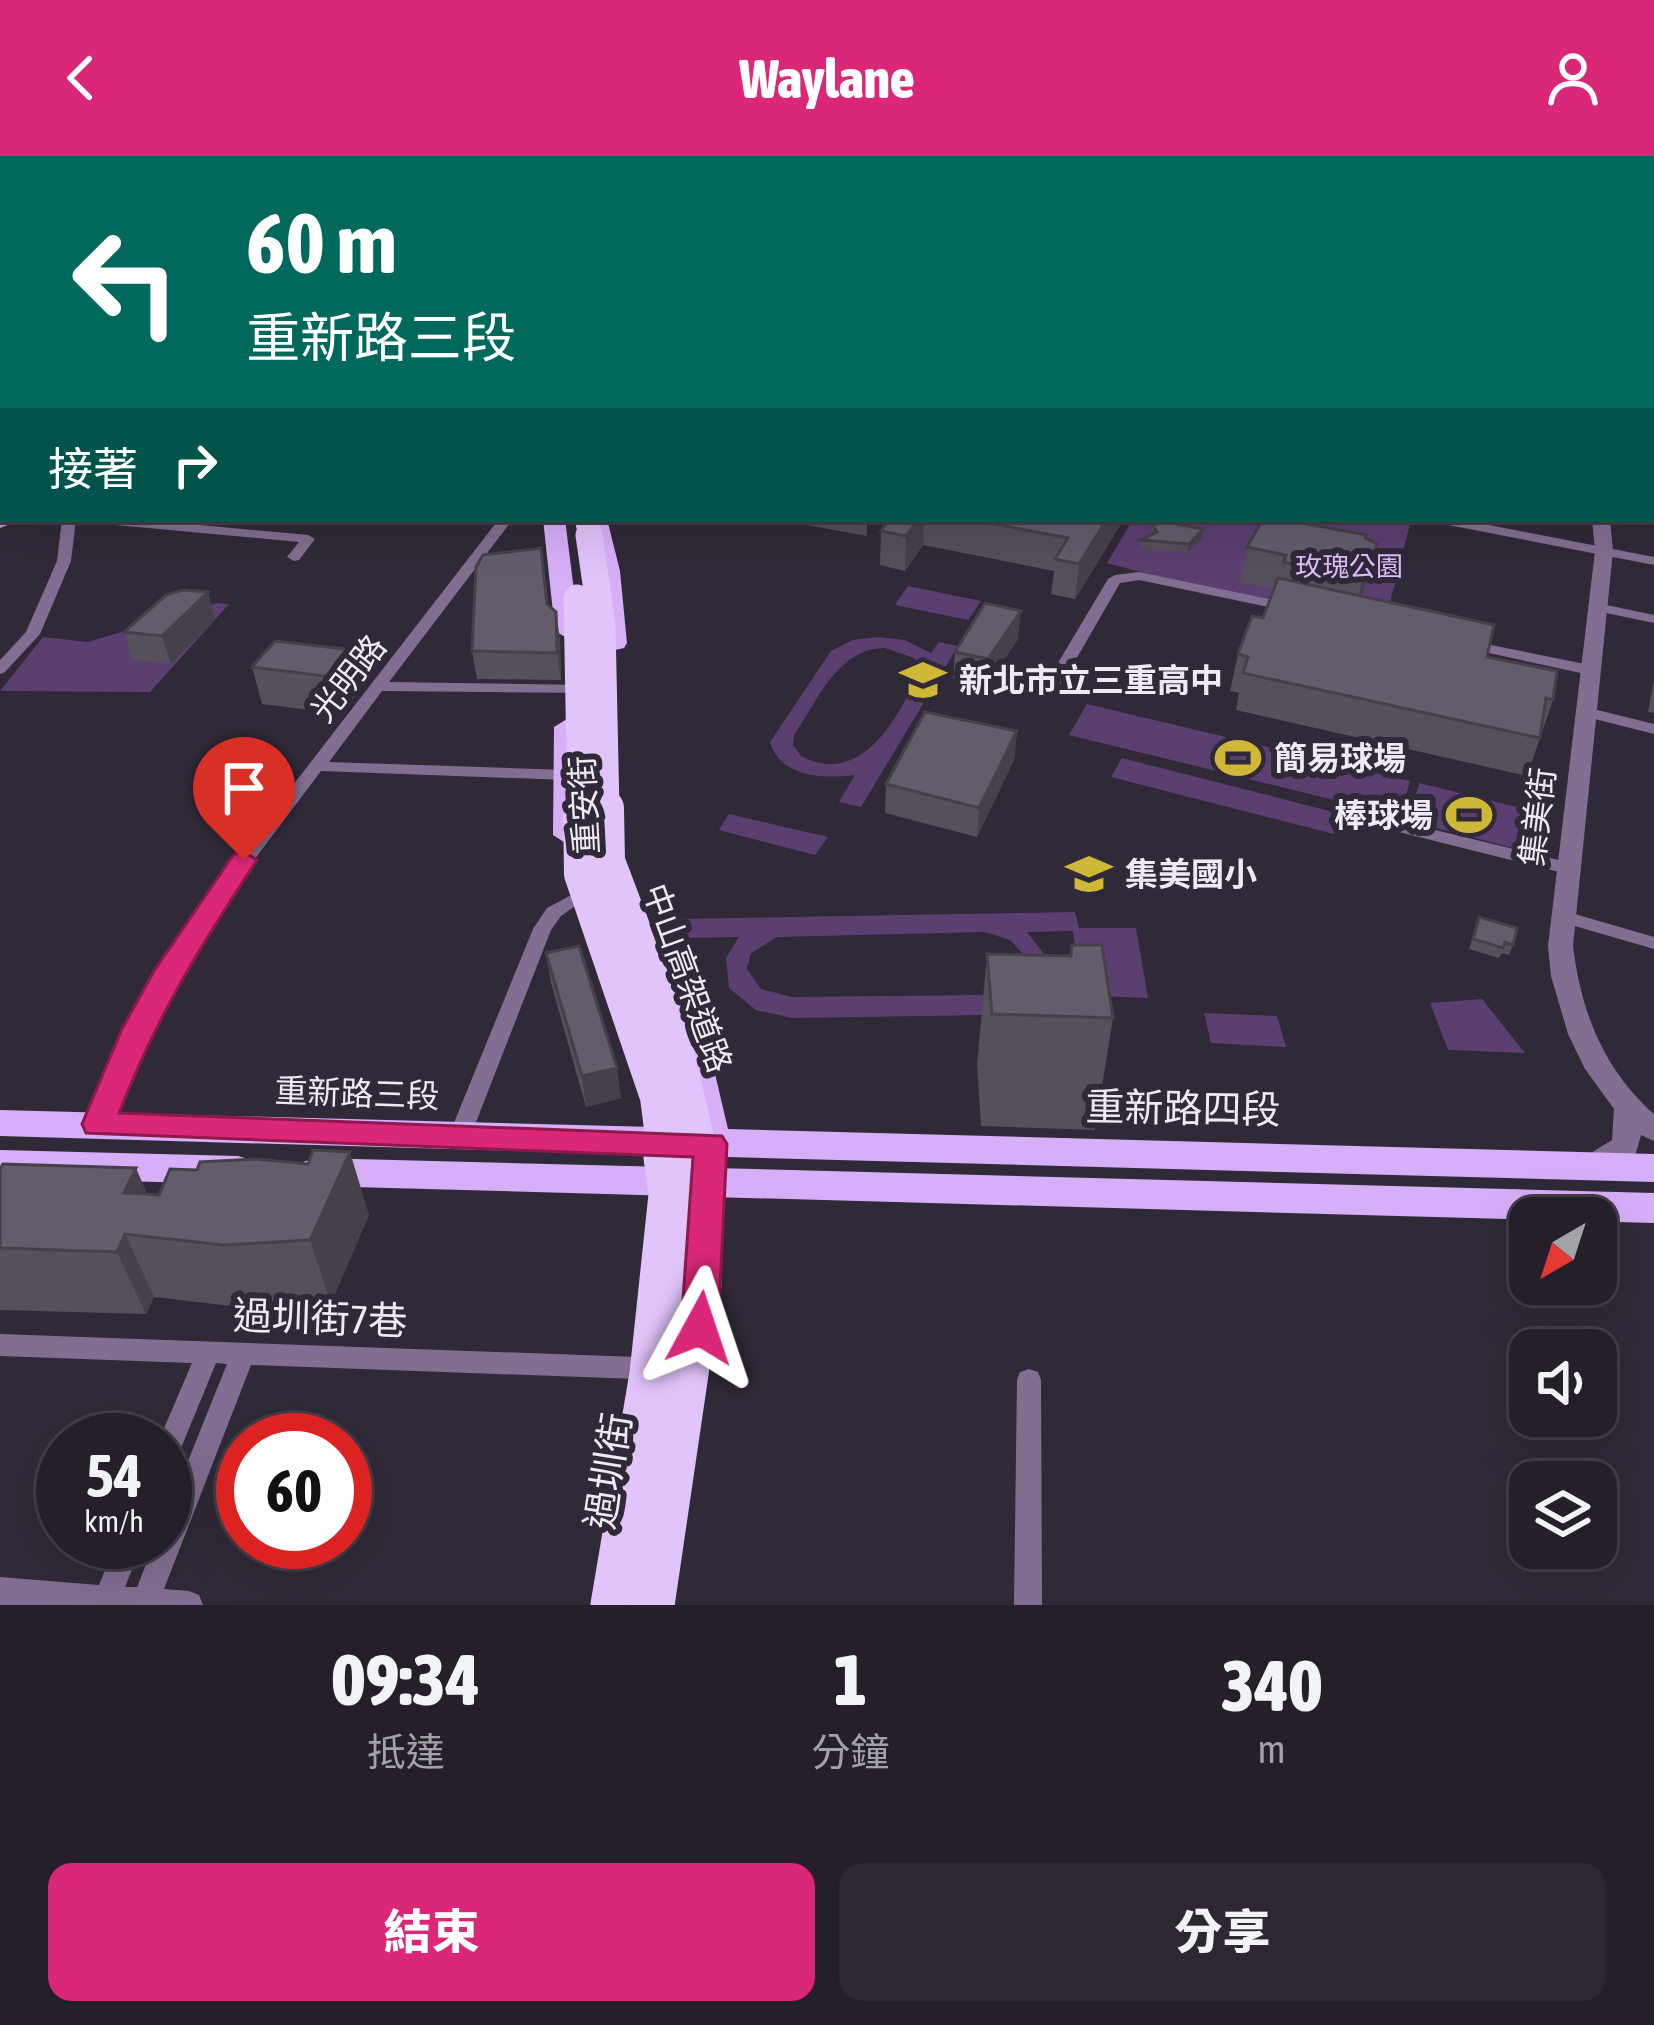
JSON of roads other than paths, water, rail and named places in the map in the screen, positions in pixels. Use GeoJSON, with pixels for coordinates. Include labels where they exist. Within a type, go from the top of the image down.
{"type":"FeatureCollection","features":[{"type":"Feature","properties":{"kind":"highway","name":"中山高架道路"},"geometry":{"type":"LineString","coordinates":[[564,522],[578,613],[582,874],[652,1077],[665,1131],[671,1195],[652,1374],[613,1605]]}},
{"type":"Feature","properties":{"kind":"highway","name":"中山高架道路"},"geometry":{"type":"LineString","coordinates":[[585,522],[596,564],[602,625],[607,861],[671,1030],[702,1163],[699,1285],[652,1605]]}},
{"type":"Feature","properties":{"kind":"main road","name":"重安街"},"geometry":{"type":"LineString","coordinates":[[555,522],[563,568],[568,688],[568,862],[660,1163]]}},
{"type":"Feature","properties":{"kind":"main road","name":"重安街"},"geometry":{"type":"LineString","coordinates":[[597,522],[613,609],[621,858],[690,1037],[710,1112],[711,1164]]}},
{"type":"Feature","properties":{"kind":"main road","name":"重新路三段"},"geometry":{"type":"LineString","coordinates":[[0,1123],[460,1135],[660,1163]]}},
{"type":"Feature","properties":{"kind":"main road","name":"過圳街"},"geometry":{"type":"LineString","coordinates":[[660,1163],[666,1210],[655,1323],[677,1351]]}},
{"type":"Feature","properties":{"kind":"main road","name":"重新路三段"},"geometry":{"type":"LineString","coordinates":[[0,1164],[711,1164]]}},
{"type":"Feature","properties":{"kind":"main road","name":"重新路四段"},"geometry":{"type":"LineString","coordinates":[[711,1164],[1654,1168]]}},
{"type":"Feature","properties":{"kind":"main road"},"geometry":{"type":"LineString","coordinates":[[711,1164],[1654,1208]]}},
{"type":"Feature","properties":{"kind":"main road","name":"過圳街"},"geometry":{"type":"LineString","coordinates":[[635,1605],[677,1351],[700,1328],[711,1164]]}},
{"type":"Feature","properties":{"kind":"street"},"geometry":{"type":"LineString","coordinates":[[0,669],[33,634],[64,561],[69,522]]}},
{"type":"Feature","properties":{"kind":"street"},"geometry":{"type":"LineString","coordinates":[[126,522],[308,539],[294,557]]}},
{"type":"Feature","properties":{"kind":"street","name":"光明路"},"geometry":{"type":"LineString","coordinates":[[98,1124],[137,1029],[197,922],[504,522]]}},
{"type":"Feature","properties":{"kind":"street"},"geometry":{"type":"LineString","coordinates":[[1458,522],[1654,560]]}},
{"type":"Feature","properties":{"kind":"street","name":"集美街"},"geometry":{"type":"LineString","coordinates":[[1601,522],[1604,551],[1562,916],[1561,968],[1566,993],[1597,1064],[1628,1108],[1654,1130]]}},
{"type":"Feature","properties":{"kind":"street"},"geometry":{"type":"LineString","coordinates":[[1069,694],[1064,668],[1115,579],[1139,576],[1304,610]]}},
{"type":"Feature","properties":{"kind":"street"},"geometry":{"type":"LineString","coordinates":[[1598,607],[1654,619]]}},
{"type":"Feature","properties":{"kind":"street"},"geometry":{"type":"LineString","coordinates":[[1459,643],[1590,670]]}},
{"type":"Feature","properties":{"kind":"street"},"geometry":{"type":"LineString","coordinates":[[380,686],[568,688],[615,694]]}},
{"type":"Feature","properties":{"kind":"street"},"geometry":{"type":"LineString","coordinates":[[1585,712],[1654,729]]}},
{"type":"Feature","properties":{"kind":"street"},"geometry":{"type":"LineString","coordinates":[[316,766],[566,775]]}},
{"type":"Feature","properties":{"kind":"street"},"geometry":{"type":"LineString","coordinates":[[1365,818],[1567,868]]}},
{"type":"Feature","properties":{"kind":"street","name":"重安街"},"geometry":{"type":"LineString","coordinates":[[460,1135],[542,929],[554,912],[577,898]]}},
{"type":"Feature","properties":{"kind":"street"},"geometry":{"type":"LineString","coordinates":[[1562,916],[1654,943]]}},
{"type":"Feature","properties":{"kind":"street"},"geometry":{"type":"LineString","coordinates":[[1593,1166],[1626,1144],[1628,1108]]}},
{"type":"Feature","properties":{"kind":"street","name":"過圳街7巷"},"geometry":{"type":"LineString","coordinates":[[0,1345],[637,1368]]}},
{"type":"Feature","properties":{"kind":"street"},"geometry":{"type":"LineString","coordinates":[[183,1413],[208,1353]]}},
{"type":"Feature","properties":{"kind":"street"},"geometry":{"type":"LineString","coordinates":[[144,1603],[243,1354]]}},
{"type":"Feature","properties":{"kind":"street"},"geometry":{"type":"LineString","coordinates":[[1028,1605],[1029,1380]]}},
{"type":"Feature","properties":{"kind":"street"},"geometry":{"type":"LineString","coordinates":[[105,1602],[119,1569]]}},
{"type":"Feature","properties":{"kind":"street"},"geometry":{"type":"LineString","coordinates":[[0,1591],[189,1605]]}},
{"type":"Feature","properties":{"kind":"place","name":"新北市立三重高中"},"geometry":{"type":"Point","coordinates":[923,680]}},
{"type":"Feature","properties":{"kind":"place","name":"簡易球場"},"geometry":{"type":"Point","coordinates":[1238,758]}},
{"type":"Feature","properties":{"kind":"place","name":"棒球場"},"geometry":{"type":"Point","coordinates":[1469,815]}},
{"type":"Feature","properties":{"kind":"place","name":"集美國小"},"geometry":{"type":"Point","coordinates":[1089,874]}},
{"type":"Feature","properties":{"kind":"park label","name":"玫瑰公園"},"geometry":{"type":"Point","coordinates":[1349,567]}}]}
